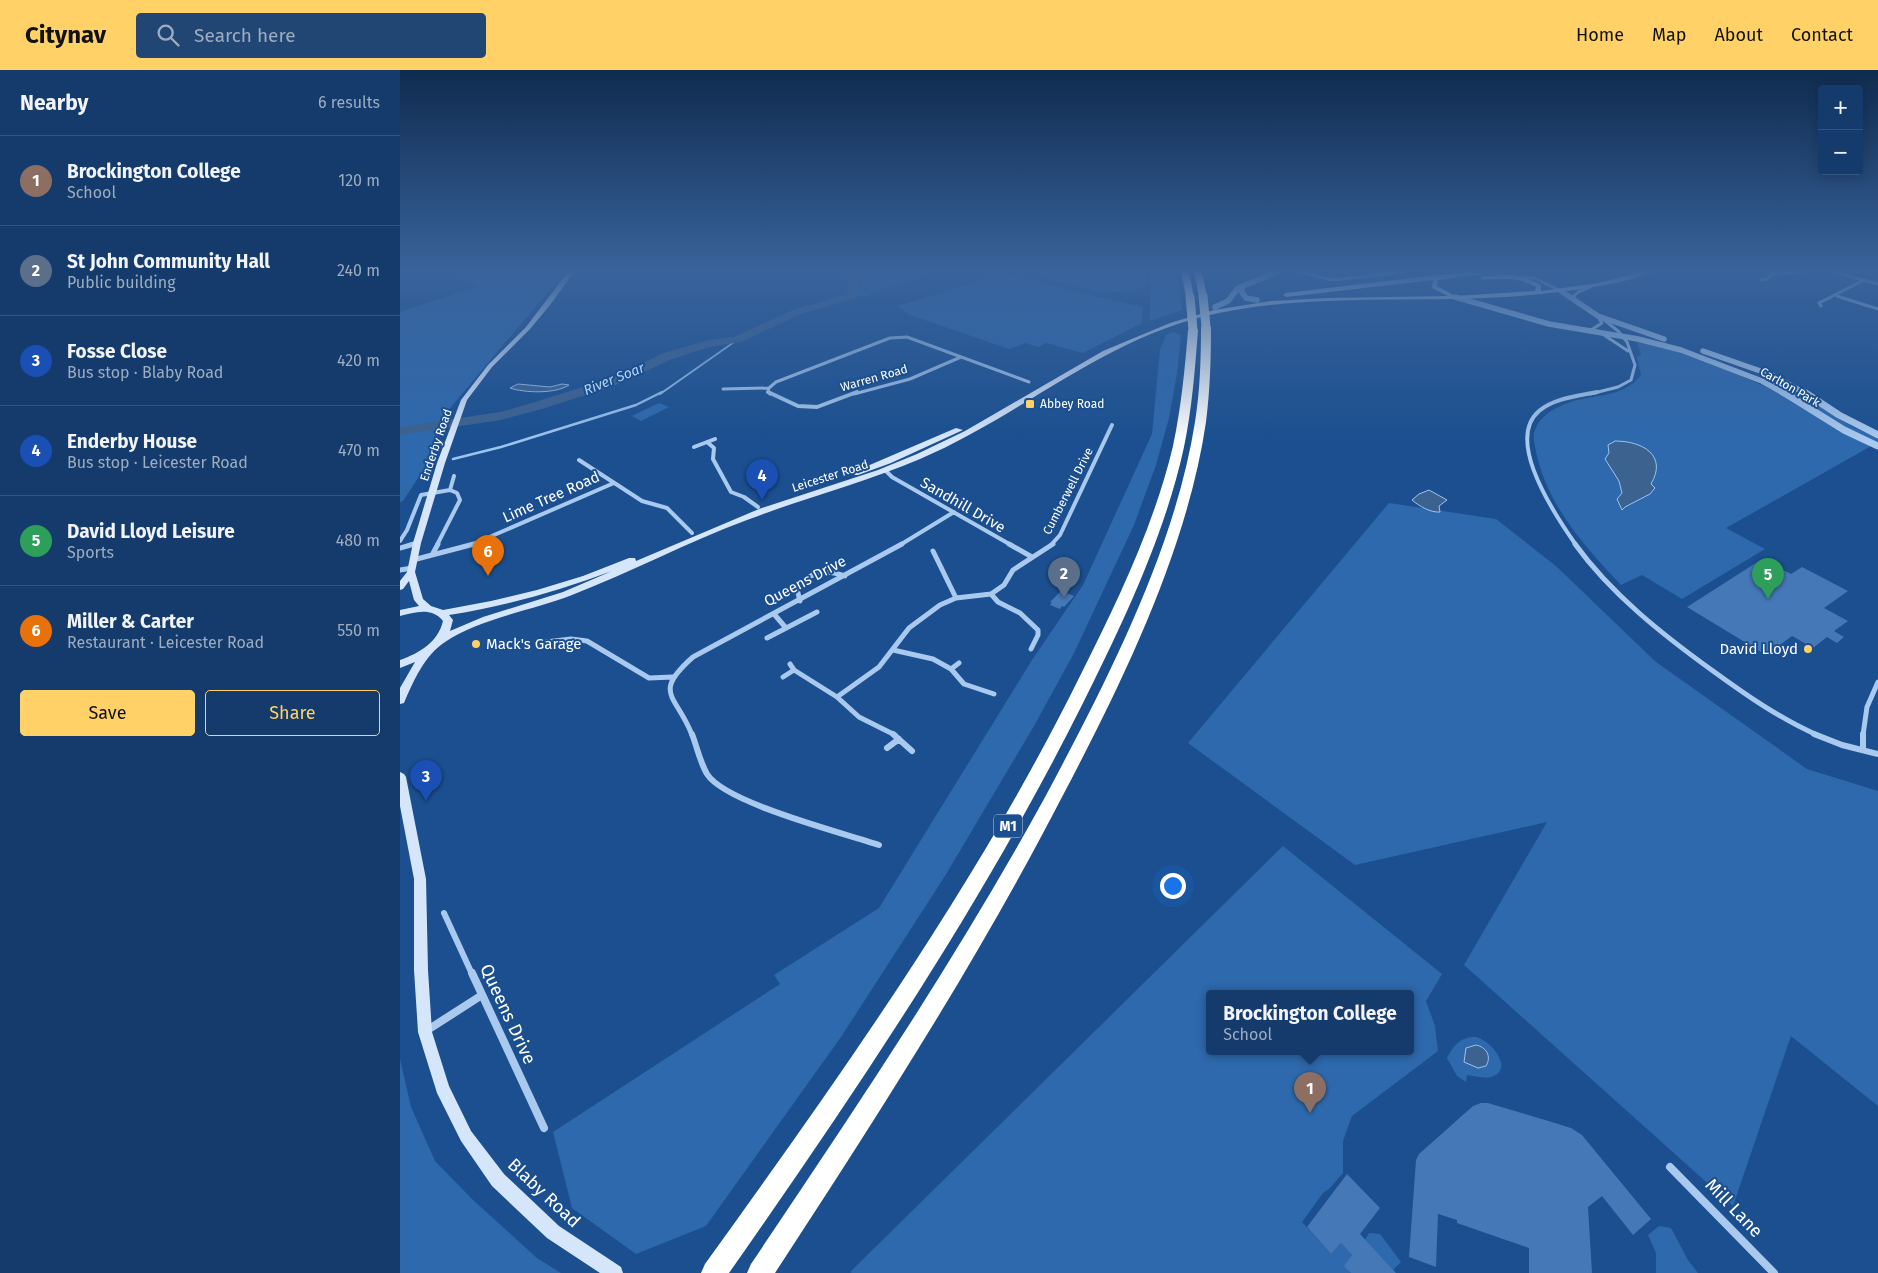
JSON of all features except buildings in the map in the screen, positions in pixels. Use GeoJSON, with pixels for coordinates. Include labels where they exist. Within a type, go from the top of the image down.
{"type":"FeatureCollection","features":[{"type":"Feature","properties":{"kind":"highway","name":"M1"},"geometry":{"type":"LineString","coordinates":[[714,1273],[797,1156],[890,1018],[964,901],[1072,711],[1092,671],[1139,563],[1167,486],[1186,406],[1199,329]]}},
{"type":"Feature","properties":{"kind":"highway","name":"M1"},"geometry":{"type":"LineString","coordinates":[[760,1273],[864,1117],[937,1000],[996,902],[1049,807],[1089,729],[1150,591],[1180,505],[1194,454],[1200,423],[1204,385],[1199,329]]}},
{"type":"Feature","properties":{"kind":"main road","name":"Enderby Road"},"geometry":{"type":"LineString","coordinates":[[400,588],[412,566],[448,439],[464,400],[490,366],[528,328]]}},
{"type":"Feature","properties":{"kind":"main road","name":"Leicester Road"},"geometry":{"type":"LineString","coordinates":[[443,613],[488,606],[566,585],[758,507],[888,461],[954,433],[1103,348],[1155,328]]}},
{"type":"Feature","properties":{"kind":"main road","name":"Leicester Road"},"geometry":{"type":"LineString","coordinates":[[427,651],[440,640],[461,628],[486,618],[561,596],[762,511],[885,470],[946,444],[983,425],[1108,351],[1156,328]]}},
{"type":"Feature","properties":{"kind":"main road","name":"Enderby Road"},"geometry":{"type":"LineString","coordinates":[[412,566],[419,600],[428,609]]}},
{"type":"Feature","properties":{"kind":"main road"},"geometry":{"type":"LineString","coordinates":[[400,613],[428,609],[443,613],[448,620],[447,629],[440,640]]}},
{"type":"Feature","properties":{"kind":"main road"},"geometry":{"type":"LineString","coordinates":[[400,664],[427,651]]}},
{"type":"Feature","properties":{"kind":"main road"},"geometry":{"type":"LineString","coordinates":[[400,700],[408,681],[427,651]]}},
{"type":"Feature","properties":{"kind":"main road","name":"Blaby Road"},"geometry":{"type":"LineString","coordinates":[[400,777],[404,815],[420,880],[421,970],[425,1032],[442,1088],[466,1136],[498,1180],[553,1232],[614,1272]]}},
{"type":"Feature","properties":{"kind":"street","name":"Carlton Park"},"geometry":{"type":"LineString","coordinates":[[1576,328],[1670,346],[1715,362],[1762,382],[1803,404],[1844,430],[1878,446]]}},
{"type":"Feature","properties":{"kind":"street"},"geometry":{"type":"LineString","coordinates":[[1590,331],[1596,328]]}},
{"type":"Feature","properties":{"kind":"street"},"geometry":{"type":"LineString","coordinates":[[1615,328],[1628,345],[1628,350],[1636,368],[1628,382],[1614,388],[1557,401],[1545,406],[1532,418],[1526,428],[1528,451],[1537,479],[1559,522],[1582,552],[1628,602],[1701,662],[1781,717],[1830,741],[1878,754]]}},
{"type":"Feature","properties":{"kind":"street","name":"Carlton Park"},"geometry":{"type":"LineString","coordinates":[[1634,328],[1772,375],[1878,436]]}},
{"type":"Feature","properties":{"kind":"street"},"geometry":{"type":"LineString","coordinates":[[1600,333],[1620,343],[1628,350]]}},
{"type":"Feature","properties":{"kind":"street"},"geometry":{"type":"LineString","coordinates":[[723,389],[769,388],[776,382],[895,337],[907,337],[1029,382]]}},
{"type":"Feature","properties":{"kind":"street","name":"Warren Road"},"geometry":{"type":"LineString","coordinates":[[769,388],[768,392],[773,396],[798,406],[817,407],[866,389],[910,379],[961,357]]}},
{"type":"Feature","properties":{"kind":"street"},"geometry":{"type":"LineString","coordinates":[[1766,376],[1803,404]]}},
{"type":"Feature","properties":{"kind":"street","name":"Cumberwell Drive"},"geometry":{"type":"LineString","coordinates":[[991,594],[1004,585],[1014,570],[1054,544],[1112,425]]}},
{"type":"Feature","properties":{"kind":"street"},"geometry":{"type":"LineString","coordinates":[[694,447],[716,439]]}},
{"type":"Feature","properties":{"kind":"street"},"geometry":{"type":"LineString","coordinates":[[707,442],[714,448],[712,459],[731,492],[744,497],[758,507]]}},
{"type":"Feature","properties":{"kind":"street"},"geometry":{"type":"LineString","coordinates":[[579,460],[642,501],[667,508],[692,533]]}},
{"type":"Feature","properties":{"kind":"street","name":"Sandhill Drive"},"geometry":{"type":"LineString","coordinates":[[885,470],[892,477],[1032,557]]}},
{"type":"Feature","properties":{"kind":"street"},"geometry":{"type":"LineString","coordinates":[[450,490],[454,476]]}},
{"type":"Feature","properties":{"kind":"street","name":"Lime Tree Road"},"geometry":{"type":"LineString","coordinates":[[400,570],[432,555],[480,542],[614,484]]}},
{"type":"Feature","properties":{"kind":"street"},"geometry":{"type":"LineString","coordinates":[[400,541],[407,530],[421,495],[450,490],[457,493],[460,500],[432,555]]}},
{"type":"Feature","properties":{"kind":"street","name":"Queens Drive"},"geometry":{"type":"LineString","coordinates":[[673,678],[676,672],[693,658],[894,549],[954,512]]}},
{"type":"Feature","properties":{"kind":"street"},"geometry":{"type":"LineString","coordinates":[[400,548],[417,543]]}},
{"type":"Feature","properties":{"kind":"street"},"geometry":{"type":"LineString","coordinates":[[933,551],[956,598]]}},
{"type":"Feature","properties":{"kind":"street"},"geometry":{"type":"LineString","coordinates":[[800,601],[797,589],[807,576],[825,571],[845,576]]}},
{"type":"Feature","properties":{"kind":"street"},"geometry":{"type":"LineString","coordinates":[[837,697],[879,667],[909,628],[940,605],[956,598],[991,594],[998,602],[1020,613],[1038,630],[1038,635],[1031,649]]}},
{"type":"Feature","properties":{"kind":"street"},"geometry":{"type":"LineString","coordinates":[[767,638],[817,612]]}},
{"type":"Feature","properties":{"kind":"street"},"geometry":{"type":"LineString","coordinates":[[774,614],[786,628]]}},
{"type":"Feature","properties":{"kind":"street"},"geometry":{"type":"LineString","coordinates":[[546,642],[571,639],[586,641],[649,678],[673,678],[670,686],[670,696],[687,721],[707,774],[720,787],[747,802],[879,845]]}},
{"type":"Feature","properties":{"kind":"street"},"geometry":{"type":"LineString","coordinates":[[893,650],[933,659],[951,669],[964,684],[994,694]]}},
{"type":"Feature","properties":{"kind":"street"},"geometry":{"type":"LineString","coordinates":[[951,669],[959,663]]}},
{"type":"Feature","properties":{"kind":"street"},"geometry":{"type":"LineString","coordinates":[[790,664],[794,670],[837,697],[859,717],[892,732],[912,751]]}},
{"type":"Feature","properties":{"kind":"street"},"geometry":{"type":"LineString","coordinates":[[783,677],[794,670]]}},
{"type":"Feature","properties":{"kind":"street"},"geometry":{"type":"LineString","coordinates":[[1863,750],[1861,724],[1871,695],[1878,682]]}},
{"type":"Feature","properties":{"kind":"street"},"geometry":{"type":"LineString","coordinates":[[887,748],[899,739]]}},
{"type":"Feature","properties":{"kind":"street","name":"Queens Drive"},"geometry":{"type":"LineString","coordinates":[[444,913],[544,1128]]}},
{"type":"Feature","properties":{"kind":"street"},"geometry":{"type":"LineString","coordinates":[[425,1032],[482,995]]}},
{"type":"Feature","properties":{"kind":"street","name":"Mill Lane"},"geometry":{"type":"LineString","coordinates":[[1670,1167],[1774,1273]]}},
{"type":"Feature","properties":{"kind":"shaded area"},"geometry":{"type":"Polygon","coordinates":[[[400,328],[517,328],[440,420],[438,430],[441,430],[426,466],[403,501],[400,502],[400,328]]]}},
{"type":"Feature","properties":{"kind":"shaded area"},"geometry":{"type":"Polygon","coordinates":[[[948,328],[1132,328],[1083,353],[1046,343],[1039,347],[1025,343],[1009,349],[948,328]]]}},
{"type":"Feature","properties":{"kind":"shaded area"},"geometry":{"type":"Polygon","coordinates":[[[1173,332],[1181,335],[1177,373],[1169,418],[1156,465],[1134,525],[1074,653],[1034,726],[945,876],[841,1037],[706,1226],[636,1254],[572,1208],[553,1132],[780,984],[774,975],[879,908],[1032,660],[1083,585],[1152,434],[1160,349],[1166,335],[1173,332]]]}},
{"type":"Feature","properties":{"kind":"shaded area"},"geometry":{"type":"Polygon","coordinates":[[[1637,342],[1674,351],[1733,372],[1816,413],[1873,445],[1726,528],[1765,549],[1682,599],[1642,575],[1621,585],[1581,540],[1558,507],[1541,471],[1534,444],[1534,432],[1537,425],[1552,411],[1565,404],[1625,389],[1633,383],[1641,375],[1637,357],[1641,355],[1637,342]]]}},
{"type":"Feature","properties":{"kind":"shaded area"},"geometry":{"type":"Polygon","coordinates":[[[1773,380],[1793,389],[1853,427],[1878,438],[1878,444],[1839,426],[1773,380]]]}},
{"type":"Feature","properties":{"kind":"shaded area"},"geometry":{"type":"Polygon","coordinates":[[[518,384],[550,387],[562,384],[569,385],[556,390],[540,392],[510,388],[518,384]]]}},
{"type":"Feature","properties":{"kind":"shaded area"},"geometry":{"type":"Polygon","coordinates":[[[659,403],[669,407],[641,421],[632,416],[659,403]]]}},
{"type":"Feature","properties":{"kind":"shaded area"},"geometry":{"type":"Polygon","coordinates":[[[1615,441],[1643,447],[1650,452],[1656,465],[1651,484],[1655,488],[1650,494],[1622,510],[1617,499],[1622,493],[1619,481],[1605,459],[1609,453],[1608,445],[1615,441]]]}},
{"type":"Feature","properties":{"kind":"shaded area"},"geometry":{"type":"Polygon","coordinates":[[[1429,490],[1447,500],[1439,506],[1440,512],[1425,509],[1412,500],[1419,494],[1429,490]]]}},
{"type":"Feature","properties":{"kind":"shaded area"},"geometry":{"type":"Polygon","coordinates":[[[1389,503],[1496,519],[1557,567],[1656,662],[1807,769],[1878,791],[1878,1106],[1791,1036],[1733,1206],[1464,965],[1547,822],[1355,865],[1188,743],[1389,503]]]}},
{"type":"Feature","properties":{"kind":"shaded area"},"geometry":{"type":"Polygon","coordinates":[[[1283,846],[1442,974],[1426,1001],[1435,1026],[1438,1051],[1352,1116],[1343,1141],[1343,1173],[1323,1193],[1302,1222],[1331,1254],[1341,1243],[1352,1255],[1345,1266],[1351,1273],[850,1272],[1283,846]]]}},
{"type":"Feature","properties":{"kind":"shaded area"},"geometry":{"type":"Polygon","coordinates":[[[1476,1037],[1494,1050],[1501,1062],[1501,1068],[1498,1073],[1491,1077],[1482,1078],[1467,1075],[1466,1082],[1457,1076],[1447,1058],[1452,1049],[1462,1040],[1476,1037]]]}},
{"type":"Feature","properties":{"kind":"shaded area"},"geometry":{"type":"Polygon","coordinates":[[[1476,1045],[1487,1052],[1488,1062],[1486,1066],[1478,1068],[1464,1062],[1466,1048],[1476,1045]]]}},
{"type":"Feature","properties":{"kind":"shaded area"},"geometry":{"type":"Polygon","coordinates":[[[400,1059],[411,1107],[435,1161],[472,1199],[537,1258],[561,1273],[400,1273],[400,1059]]]}},
{"type":"Feature","properties":{"kind":"shaded area"},"geometry":{"type":"Polygon","coordinates":[[[1659,1226],[1671,1228],[1688,1260],[1698,1273],[1656,1273],[1656,1253],[1648,1235],[1659,1226]]]}},
{"type":"Feature","properties":{"kind":"shaded area"},"geometry":{"type":"Polygon","coordinates":[[[1369,1233],[1380,1234],[1401,1262],[1393,1270],[1365,1240],[1369,1233]]]}},
{"type":"Feature","properties":{"kind":"waterway","name":"River Soar"},"geometry":{"type":"LineString","coordinates":[[400,431],[501,416],[537,406],[612,382],[668,356],[709,344],[737,340],[762,328]]}},
{"type":"Feature","properties":{"kind":"waterway"},"geometry":{"type":"LineString","coordinates":[[660,394],[737,340]]}},
{"type":"Feature","properties":{"kind":"waterway"},"geometry":{"type":"LineString","coordinates":[[453,459],[501,447],[636,405],[662,392]]}},
{"type":"Feature","properties":{"kind":"place","name":"Abbey Road"},"geometry":{"type":"Point","coordinates":[1030,404]}},
{"type":"Feature","properties":{"kind":"place","name":"Enderby House"},"geometry":{"type":"Point","coordinates":[762,500]}},
{"type":"Feature","properties":{"kind":"place","name":"Miller & Carter"},"geometry":{"type":"Point","coordinates":[488,576]}},
{"type":"Feature","properties":{"kind":"place","name":"St John Community Hall"},"geometry":{"type":"Point","coordinates":[1064,598]}},
{"type":"Feature","properties":{"kind":"place","name":"David Lloyd Leisure"},"geometry":{"type":"Point","coordinates":[1768,599]}},
{"type":"Feature","properties":{"kind":"place","name":"Mack's Garage"},"geometry":{"type":"Point","coordinates":[476,644]}},
{"type":"Feature","properties":{"kind":"place","name":"David Lloyd"},"geometry":{"type":"Point","coordinates":[1808,649]}},
{"type":"Feature","properties":{"kind":"place","name":"Fosse Close"},"geometry":{"type":"Point","coordinates":[426,801]}},
{"type":"Feature","properties":{"kind":"place","name":"Brockington College"},"geometry":{"type":"Point","coordinates":[1310,1113]}}]}
